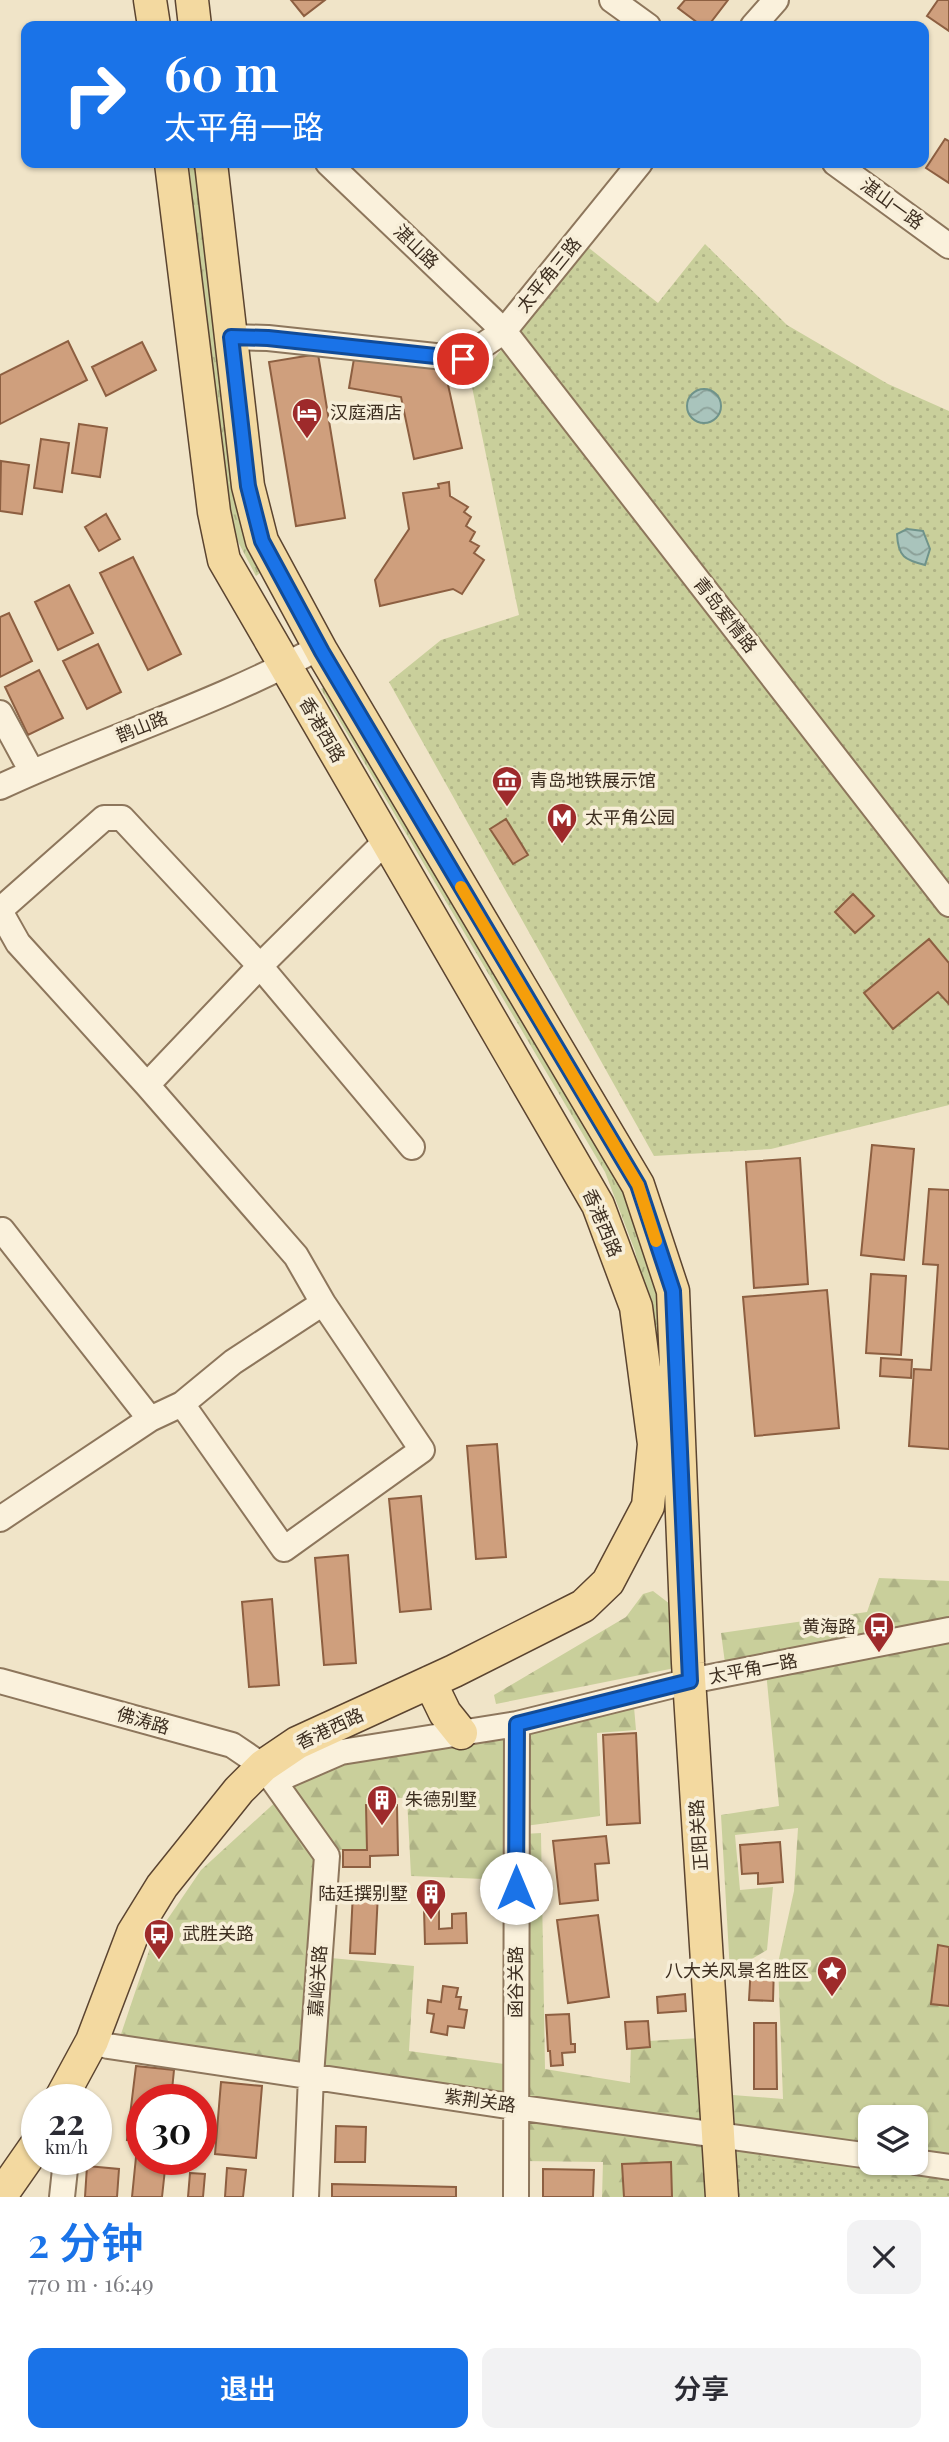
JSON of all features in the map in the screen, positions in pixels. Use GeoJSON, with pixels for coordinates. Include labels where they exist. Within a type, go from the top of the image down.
{"type":"FeatureCollection","features":[{"type":"Feature","properties":{"kind":"main road"},"geometry":{"type":"LineString","coordinates":[[150,0],[153,21]]}},
{"type":"Feature","properties":{"kind":"main road"},"geometry":{"type":"LineString","coordinates":[[192,0],[194,21]]}},
{"type":"Feature","properties":{"kind":"main road","name":"香港西路"},"geometry":{"type":"LineString","coordinates":[[69,2084],[92,2041],[133,1933],[162,1886],[239,1790],[268,1773],[297,1743],[430,1682],[583,1606],[608,1582],[648,1506],[654,1444],[636,1307],[598,1205],[224,560],[214,512],[171,168]]}},
{"type":"Feature","properties":{"kind":"main road"},"geometry":{"type":"LineString","coordinates":[[212,168],[248,486],[262,541],[320,647]]}},
{"type":"Feature","properties":{"kind":"main road","name":"正阳关路"},"geometry":{"type":"LineString","coordinates":[[320,647],[638,1185],[673,1291],[690,1681],[722,2197]]}},
{"type":"Feature","properties":{"kind":"main road"},"geometry":{"type":"LineString","coordinates":[[430,1682],[444,1713],[461,1733]]}},
{"type":"Feature","properties":{"kind":"main road"},"geometry":{"type":"LineString","coordinates":[[0,2197],[21,2167]]}},
{"type":"Feature","properties":{"kind":"street"},"geometry":{"type":"LineString","coordinates":[[612,0],[641,21]]}},
{"type":"Feature","properties":{"kind":"street"},"geometry":{"type":"LineString","coordinates":[[757,21],[776,0]]}},
{"type":"Feature","properties":{"kind":"street","name":"湛山路"},"geometry":{"type":"LineString","coordinates":[[333,168],[504,331]]}},
{"type":"Feature","properties":{"kind":"street","name":"太平角三路"},"geometry":{"type":"LineString","coordinates":[[231,337],[268,338],[463,359],[504,331],[636,168]]}},
{"type":"Feature","properties":{"kind":"street","name":"湛山一路"},"geometry":{"type":"LineString","coordinates":[[842,168],[949,246]]}},
{"type":"Feature","properties":{"kind":"street","name":"青岛爱情路"},"geometry":{"type":"LineString","coordinates":[[504,331],[947,902]]}},
{"type":"Feature","properties":{"kind":"street","name":"鹊山路"},"geometry":{"type":"LineString","coordinates":[[0,787],[285,667],[320,647]]}},
{"type":"Feature","properties":{"kind":"street"},"geometry":{"type":"LineString","coordinates":[[0,713],[32,772]]}},
{"type":"Feature","properties":{"kind":"street"},"geometry":{"type":"LineString","coordinates":[[182,1404],[284,1549],[422,1450],[323,1303],[296,1256],[147,1085],[18,943],[0,910],[104,818],[122,818],[260,967],[412,1147]]}},
{"type":"Feature","properties":{"kind":"street"},"geometry":{"type":"LineString","coordinates":[[147,1085],[386,841]]}},
{"type":"Feature","properties":{"kind":"street"},"geometry":{"type":"LineString","coordinates":[[2,1230],[150,1419]]}},
{"type":"Feature","properties":{"kind":"street"},"geometry":{"type":"LineString","coordinates":[[0,1519],[150,1419],[182,1404],[233,1362],[323,1303]]}},
{"type":"Feature","properties":{"kind":"street","name":"太平角一路"},"geometry":{"type":"LineString","coordinates":[[268,1773],[341,1752],[517,1724],[690,1681],[949,1630]]}},
{"type":"Feature","properties":{"kind":"street","name":"佛涛路"},"geometry":{"type":"LineString","coordinates":[[0,1681],[232,1745],[268,1773]]}},
{"type":"Feature","properties":{"kind":"street","name":"函谷关路"},"geometry":{"type":"LineString","coordinates":[[516,2197],[517,1724]]}},
{"type":"Feature","properties":{"kind":"street","name":"嘉峪关路"},"geometry":{"type":"LineString","coordinates":[[268,1773],[327,1856],[311,2076],[306,2197]]}},
{"type":"Feature","properties":{"kind":"street","name":"紫荆关路"},"geometry":{"type":"LineString","coordinates":[[92,2041],[108,2046],[858,2154]]}},
{"type":"Feature","properties":{"kind":"street"},"geometry":{"type":"LineString","coordinates":[[928,2164],[949,2167]]}},
{"type":"Feature","properties":{"kind":"street"},"geometry":{"type":"LineString","coordinates":[[62,2197],[64,2175]]}},
{"type":"Feature","properties":{"kind":"green space"},"geometry":{"type":"Polygon","coordinates":[[[189,168],[202,168],[235,500],[245,530],[264,570],[256,576],[234,534],[216,439],[189,168]]]}},
{"type":"Feature","properties":{"kind":"green space","name":"太平角公园"},"geometry":{"type":"Polygon","coordinates":[[[584,244],[658,303],[705,244],[787,325],[888,384],[949,411],[949,1105],[771,1149],[654,1156],[389,682],[441,640],[519,615],[472,387],[584,244]]]}},
{"type":"Feature","properties":{"kind":"green space"},"geometry":{"type":"Polygon","coordinates":[[[330,682],[615,1165],[646,1247],[665,1331],[660,1396],[653,1331],[635,1251],[605,1172],[321,689],[330,682]]]}},
{"type":"Feature","properties":{"kind":"green space"},"geometry":{"type":"Polygon","coordinates":[[[879,1578],[949,1581],[949,2197],[739,2197],[733,2095],[783,2099],[778,1963],[794,1891],[798,1828],[735,1835],[740,1890],[773,1887],[767,1950],[730,1972],[721,1815],[779,1806],[765,1661],[725,1663],[721,1633],[867,1612],[879,1578]]]}},
{"type":"Feature","properties":{"kind":"green space"},"geometry":{"type":"Polygon","coordinates":[[[653,1591],[670,1604],[675,1668],[496,1704],[494,1695],[626,1617],[643,1594],[653,1591]]]}},
{"type":"Feature","properties":{"kind":"green space"},"geometry":{"type":"Polygon","coordinates":[[[634,1707],[636,1730],[597,1733],[600,1816],[525,1826],[525,1733],[634,1707]]]}},
{"type":"Feature","properties":{"kind":"green space"},"geometry":{"type":"Polygon","coordinates":[[[510,1732],[508,1880],[411,1876],[407,1798],[366,1798],[367,1850],[333,1850],[289,1784],[351,1754],[510,1732]]]}},
{"type":"Feature","properties":{"kind":"green space"},"geometry":{"type":"Polygon","coordinates":[[[281,1797],[320,1860],[305,2069],[119,2040],[152,1942],[201,1870],[281,1797]]]}},
{"type":"Feature","properties":{"kind":"green space"},"geometry":{"type":"Polygon","coordinates":[[[541,1833],[545,2069],[630,2083],[631,2042],[700,2038],[702,2126],[522,2098],[523,1834],[541,1833]]]}},
{"type":"Feature","properties":{"kind":"green space"},"geometry":{"type":"Polygon","coordinates":[[[331,1958],[414,1966],[409,2051],[504,2064],[503,2095],[321,2068],[331,1958]]]}},
{"type":"Feature","properties":{"kind":"green space"},"geometry":{"type":"Polygon","coordinates":[[[520,2113],[707,2141],[710,2197],[602,2197],[603,2162],[521,2161],[520,2113]]]}},
{"type":"Feature","properties":{"kind":"green space"},"geometry":{"type":"Polygon","coordinates":[[[736,2154],[858,2172],[858,2175],[876,2175],[949,2186],[949,2197],[739,2197],[736,2154]]]}},
{"type":"Feature","properties":{"kind":"water"},"geometry":{"type":"Polygon","coordinates":[[[704,389],[716,394],[721,406],[716,418],[704,423],[692,418],[687,406],[692,394],[704,389]]]}},
{"type":"Feature","properties":{"kind":"water"},"geometry":{"type":"Polygon","coordinates":[[[907,529],[923,531],[930,549],[925,565],[908,559],[901,553],[897,534],[907,529]]]}},
{"type":"Feature","properties":{"kind":"building"},"geometry":{"type":"Polygon","coordinates":[[[291,0],[325,0],[304,16],[291,0]]]}},
{"type":"Feature","properties":{"kind":"building"},"geometry":{"type":"Polygon","coordinates":[[[685,0],[728,0],[712,21],[695,21],[678,8],[685,0]]]}},
{"type":"Feature","properties":{"kind":"building"},"geometry":{"type":"Polygon","coordinates":[[[938,0],[949,0],[949,31],[927,16],[938,0]]]}},
{"type":"Feature","properties":{"kind":"building"},"geometry":{"type":"Polygon","coordinates":[[[945,139],[949,141],[949,183],[926,168],[929,168],[929,163],[945,139]]]}},
{"type":"Feature","properties":{"kind":"building"},"geometry":{"type":"Polygon","coordinates":[[[68,341],[87,380],[0,424],[0,375],[68,341]]]}},
{"type":"Feature","properties":{"kind":"building"},"geometry":{"type":"Polygon","coordinates":[[[142,342],[156,370],[106,396],[92,367],[142,342]]]}},
{"type":"Feature","properties":{"kind":"building"},"geometry":{"type":"Polygon","coordinates":[[[356,347],[443,362],[462,448],[414,459],[401,397],[349,388],[356,347]]]}},
{"type":"Feature","properties":{"kind":"building","name":"汉庭酒店"},"geometry":{"type":"Polygon","coordinates":[[[318,354],[345,518],[296,526],[269,362],[318,354]]]}},
{"type":"Feature","properties":{"kind":"building"},"geometry":{"type":"Polygon","coordinates":[[[79,424],[107,428],[100,477],[72,473],[79,424]]]}},
{"type":"Feature","properties":{"kind":"building"},"geometry":{"type":"Polygon","coordinates":[[[41,439],[69,443],[62,492],[34,488],[41,439]]]}},
{"type":"Feature","properties":{"kind":"building"},"geometry":{"type":"Polygon","coordinates":[[[1,461],[29,465],[22,514],[0,511],[1,461]]]}},
{"type":"Feature","properties":{"kind":"building"},"geometry":{"type":"Polygon","coordinates":[[[449,482],[450,496],[468,507],[464,512],[471,517],[466,526],[475,532],[470,541],[479,546],[474,553],[484,560],[462,594],[453,589],[380,606],[375,580],[409,529],[403,493],[439,488],[438,484],[449,482]]]}},
{"type":"Feature","properties":{"kind":"building"},"geometry":{"type":"Polygon","coordinates":[[[106,514],[120,539],[99,551],[85,527],[106,514]]]}},
{"type":"Feature","properties":{"kind":"building"},"geometry":{"type":"Polygon","coordinates":[[[133,557],[181,654],[148,670],[100,573],[133,557]]]}},
{"type":"Feature","properties":{"kind":"building"},"geometry":{"type":"Polygon","coordinates":[[[69,585],[93,633],[58,650],[35,602],[69,585]]]}},
{"type":"Feature","properties":{"kind":"building"},"geometry":{"type":"Polygon","coordinates":[[[9,613],[32,661],[0,677],[0,617],[9,613]]]}},
{"type":"Feature","properties":{"kind":"building"},"geometry":{"type":"Polygon","coordinates":[[[98,644],[121,692],[87,709],[63,661],[98,644]]]}},
{"type":"Feature","properties":{"kind":"building"},"geometry":{"type":"Polygon","coordinates":[[[39,670],[63,718],[28,735],[5,687],[39,670]]]}},
{"type":"Feature","properties":{"kind":"building"},"geometry":{"type":"Polygon","coordinates":[[[506,819],[528,855],[513,864],[490,829],[506,819]]]}},
{"type":"Feature","properties":{"kind":"building"},"geometry":{"type":"Polygon","coordinates":[[[853,894],[874,916],[855,933],[835,912],[853,894]]]}},
{"type":"Feature","properties":{"kind":"building"},"geometry":{"type":"Polygon","coordinates":[[[929,939],[949,963],[949,1004],[938,992],[893,1029],[864,993],[929,939]]]}},
{"type":"Feature","properties":{"kind":"building"},"geometry":{"type":"Polygon","coordinates":[[[872,1145],[914,1149],[904,1260],[861,1255],[872,1145]]]}},
{"type":"Feature","properties":{"kind":"building"},"geometry":{"type":"Polygon","coordinates":[[[800,1158],[808,1284],[754,1288],[746,1162],[800,1158]]]}},
{"type":"Feature","properties":{"kind":"building"},"geometry":{"type":"Polygon","coordinates":[[[929,1189],[949,1190],[949,1449],[909,1446],[914,1369],[931,1370],[938,1265],[923,1264],[929,1189]]]}},
{"type":"Feature","properties":{"kind":"building"},"geometry":{"type":"Polygon","coordinates":[[[871,1274],[906,1276],[901,1355],[866,1353],[871,1274]]]}},
{"type":"Feature","properties":{"kind":"building"},"geometry":{"type":"Polygon","coordinates":[[[827,1290],[839,1428],[755,1436],[743,1297],[827,1290]]]}},
{"type":"Feature","properties":{"kind":"building"},"geometry":{"type":"Polygon","coordinates":[[[881,1358],[912,1360],[911,1378],[880,1376],[881,1358]]]}},
{"type":"Feature","properties":{"kind":"building"},"geometry":{"type":"Polygon","coordinates":[[[497,1444],[506,1557],[476,1559],[467,1446],[497,1444]]]}},
{"type":"Feature","properties":{"kind":"building"},"geometry":{"type":"Polygon","coordinates":[[[421,1496],[431,1609],[400,1612],[389,1499],[421,1496]]]}},
{"type":"Feature","properties":{"kind":"building"},"geometry":{"type":"Polygon","coordinates":[[[348,1555],[356,1663],[324,1665],[315,1558],[348,1555]]]}},
{"type":"Feature","properties":{"kind":"building"},"geometry":{"type":"Polygon","coordinates":[[[272,1599],[279,1685],[249,1687],[242,1602],[272,1599]]]}},
{"type":"Feature","properties":{"kind":"building"},"geometry":{"type":"Polygon","coordinates":[[[636,1733],[640,1823],[607,1825],[603,1735],[636,1733]]]}},
{"type":"Feature","properties":{"kind":"building","name":"朱德别墅"},"geometry":{"type":"Polygon","coordinates":[[[366,1805],[397,1805],[398,1855],[370,1856],[370,1867],[343,1867],[343,1850],[367,1850],[366,1805]]]}},
{"type":"Feature","properties":{"kind":"building"},"geometry":{"type":"Polygon","coordinates":[[[606,1836],[609,1863],[595,1864],[598,1900],[560,1904],[553,1841],[606,1836]]]}},
{"type":"Feature","properties":{"kind":"building"},"geometry":{"type":"Polygon","coordinates":[[[780,1842],[783,1882],[758,1884],[758,1873],[742,1874],[740,1845],[780,1842]]]}},
{"type":"Feature","properties":{"kind":"building"},"geometry":{"type":"Polygon","coordinates":[[[353,1892],[378,1893],[375,1954],[350,1953],[353,1892]]]}},
{"type":"Feature","properties":{"kind":"building","name":"陆廷撰别墅"},"geometry":{"type":"Polygon","coordinates":[[[424,1909],[439,1909],[439,1929],[452,1928],[452,1914],[466,1913],[467,1943],[425,1944],[424,1909]]]}},
{"type":"Feature","properties":{"kind":"building"},"geometry":{"type":"Polygon","coordinates":[[[598,1915],[609,1997],[568,2003],[557,1920],[598,1915]]]}},
{"type":"Feature","properties":{"kind":"building"},"geometry":{"type":"Polygon","coordinates":[[[938,1945],[949,1947],[949,2006],[931,2004],[938,1945]]]}},
{"type":"Feature","properties":{"kind":"building"},"geometry":{"type":"Polygon","coordinates":[[[751,1965],[774,1965],[773,2001],[749,2000],[751,1965]]]}},
{"type":"Feature","properties":{"kind":"building"},"geometry":{"type":"Polygon","coordinates":[[[443,1986],[458,1988],[456,1997],[461,1997],[459,2009],[467,2010],[464,2028],[448,2026],[447,2035],[431,2032],[434,2014],[427,2013],[428,2000],[441,2002],[443,1986]]]}},
{"type":"Feature","properties":{"kind":"building"},"geometry":{"type":"Polygon","coordinates":[[[685,1994],[686,2011],[658,2013],[657,1997],[685,1994]]]}},
{"type":"Feature","properties":{"kind":"building"},"geometry":{"type":"Polygon","coordinates":[[[569,2014],[571,2044],[575,2044],[575,2052],[562,2053],[563,2065],[551,2066],[546,2015],[569,2014]]]}},
{"type":"Feature","properties":{"kind":"building"},"geometry":{"type":"Polygon","coordinates":[[[648,2021],[650,2047],[627,2049],[625,2022],[648,2021]]]}},
{"type":"Feature","properties":{"kind":"building"},"geometry":{"type":"Polygon","coordinates":[[[754,2023],[776,2023],[777,2089],[754,2089],[754,2023]]]}},
{"type":"Feature","properties":{"kind":"building"},"geometry":{"type":"Polygon","coordinates":[[[136,2066],[174,2070],[173,2084],[134,2084],[136,2066]]]}},
{"type":"Feature","properties":{"kind":"building"},"geometry":{"type":"Polygon","coordinates":[[[221,2082],[262,2086],[256,2158],[217,2154],[221,2082]]]}},
{"type":"Feature","properties":{"kind":"building"},"geometry":{"type":"Polygon","coordinates":[[[336,2126],[366,2127],[365,2162],[335,2162],[336,2126]]]}},
{"type":"Feature","properties":{"kind":"building"},"geometry":{"type":"Polygon","coordinates":[[[671,2162],[672,2197],[624,2197],[622,2164],[671,2162]]]}},
{"type":"Feature","properties":{"kind":"building"},"geometry":{"type":"Polygon","coordinates":[[[112,2168],[119,2169],[117,2197],[85,2197],[86,2175],[112,2175],[112,2168]]]}},
{"type":"Feature","properties":{"kind":"building"},"geometry":{"type":"Polygon","coordinates":[[[227,2168],[246,2170],[243,2197],[225,2197],[227,2168]]]}},
{"type":"Feature","properties":{"kind":"building"},"geometry":{"type":"Polygon","coordinates":[[[543,2169],[594,2170],[593,2197],[543,2197],[543,2169]]]}},
{"type":"Feature","properties":{"kind":"building"},"geometry":{"type":"Polygon","coordinates":[[[134,2175],[164,2175],[162,2197],[132,2197],[134,2175]]]}},
{"type":"Feature","properties":{"kind":"building"},"geometry":{"type":"Polygon","coordinates":[[[190,2175],[205,2175],[203,2197],[188,2197],[190,2175]]]}},
{"type":"Feature","properties":{"kind":"building"},"geometry":{"type":"Polygon","coordinates":[[[332,2184],[456,2187],[456,2197],[332,2197],[332,2184]]]}},
{"type":"Feature","properties":{"kind":"slow traffic"},"geometry":{"type":"LineString","coordinates":[[461,887],[638,1185],[656,1241]]}},
{"type":"Feature","properties":{"kind":"place","name":"汉庭酒店"},"geometry":{"type":"Point","coordinates":[307,440]}},
{"type":"Feature","properties":{"kind":"place","name":"青岛地铁展示馆"},"geometry":{"type":"Point","coordinates":[507,808]}},
{"type":"Feature","properties":{"kind":"place","name":"太平角公园"},"geometry":{"type":"Point","coordinates":[562,845]}},
{"type":"Feature","properties":{"kind":"place","name":"黄海路"},"geometry":{"type":"Point","coordinates":[879,1654]}},
{"type":"Feature","properties":{"kind":"place","name":"朱德别墅"},"geometry":{"type":"Point","coordinates":[382,1827]}},
{"type":"Feature","properties":{"kind":"place","name":"陆廷撰别墅"},"geometry":{"type":"Point","coordinates":[431,1921]}},
{"type":"Feature","properties":{"kind":"place","name":"武胜关路"},"geometry":{"type":"Point","coordinates":[159,1961]}},
{"type":"Feature","properties":{"kind":"place","name":"八大关风景名胜区"},"geometry":{"type":"Point","coordinates":[832,1998]}},
{"type":"Feature","properties":{"kind":"route"},"geometry":{"type":"LineString","coordinates":[[463,359],[268,338],[231,337],[248,486],[262,541],[322,652],[638,1185],[673,1291],[690,1681],[517,1724],[516,1888]]}}]}
